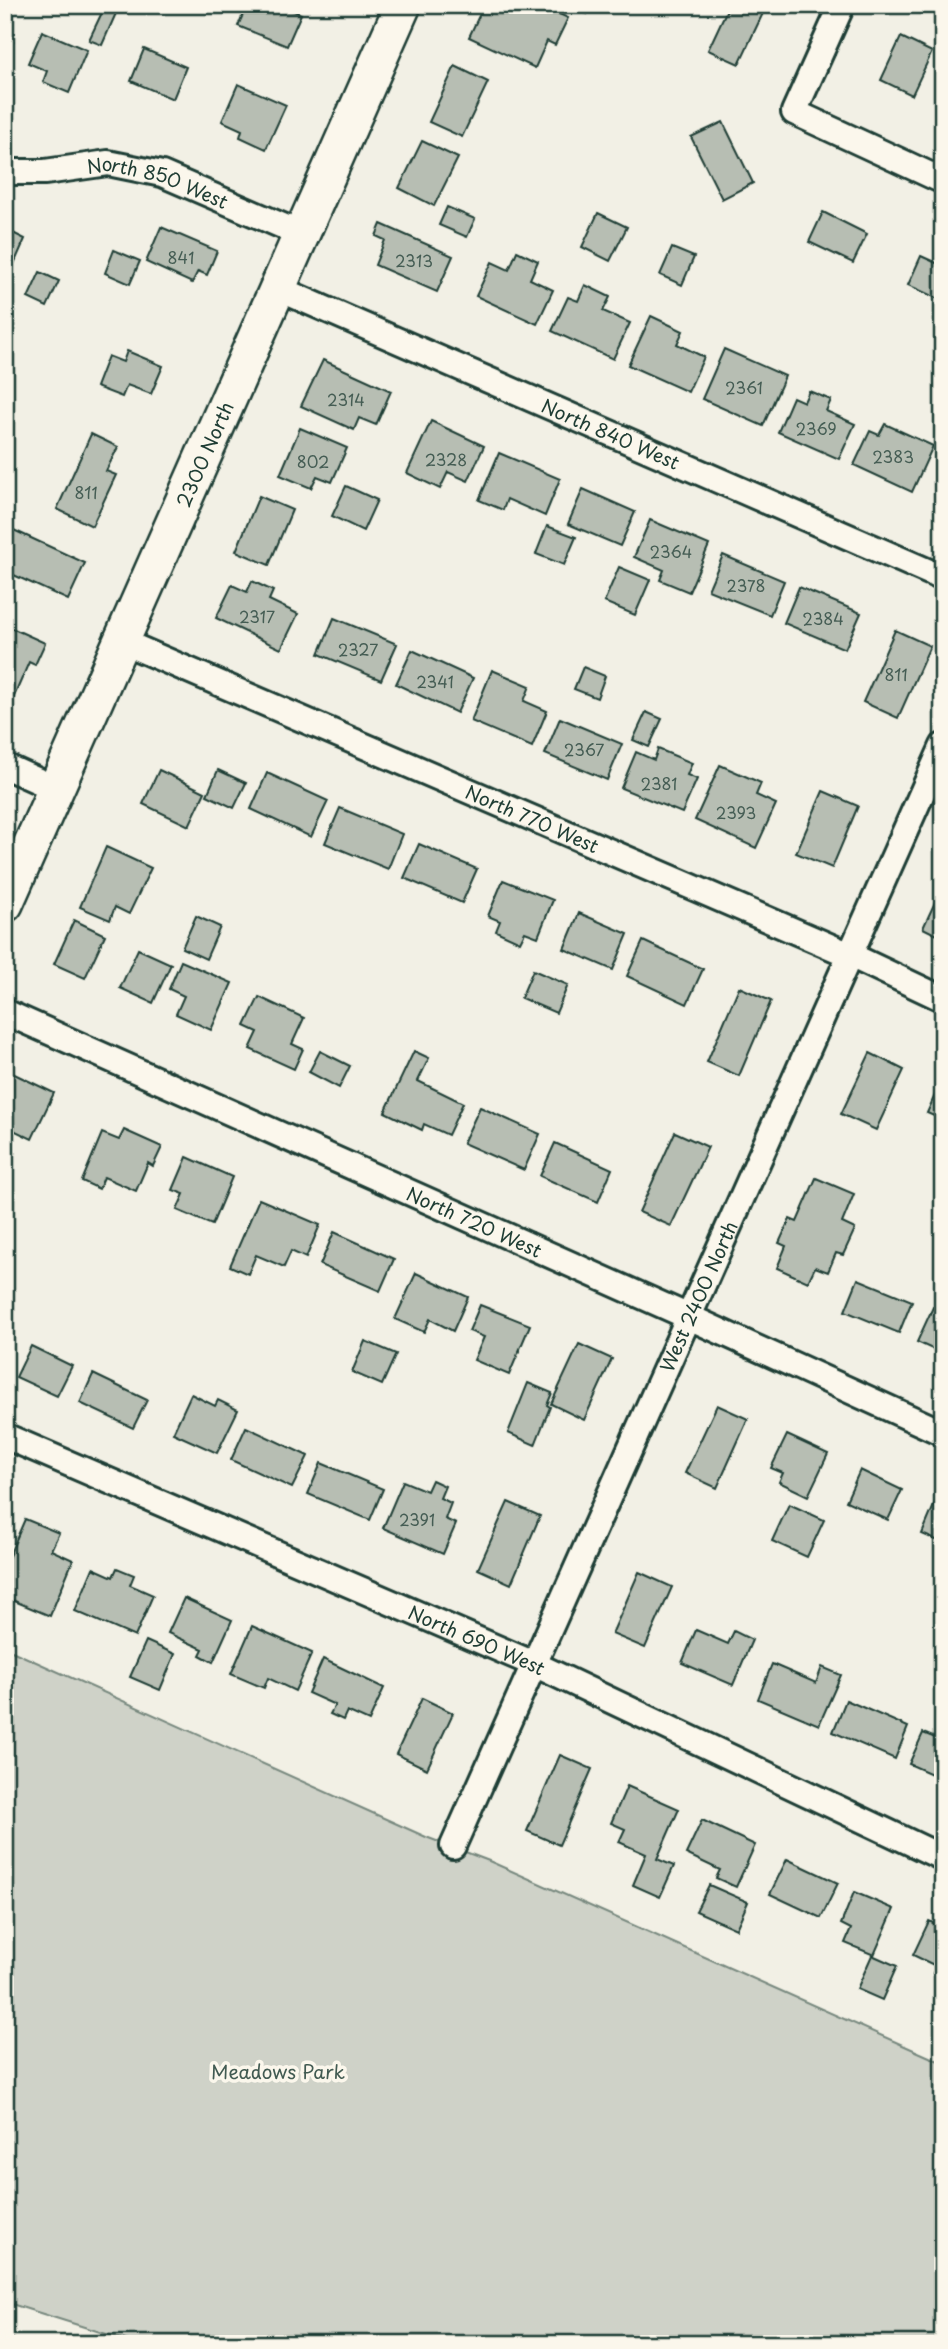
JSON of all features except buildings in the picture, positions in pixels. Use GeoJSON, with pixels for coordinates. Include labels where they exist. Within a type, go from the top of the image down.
{"type":"FeatureCollection","features":[{"type":"Feature","properties":{"kind":"street","name":"2300 North"},"geometry":{"type":"LineString","coordinates":[[5,904],[403,5]]}},
{"type":"Feature","properties":{"kind":"street"},"geometry":{"type":"LineString","coordinates":[[842,5],[794,112],[943,181]]}},
{"type":"Feature","properties":{"kind":"street","name":"North 850 West"},"geometry":{"type":"LineString","coordinates":[[5,172],[46,172],[108,163],[162,174],[301,234]]}},
{"type":"Feature","properties":{"kind":"street","name":"North 840 West"},"geometry":{"type":"LineString","coordinates":[[277,288],[943,578]]}},
{"type":"Feature","properties":{"kind":"street","name":"North 770 West"},"geometry":{"type":"LineString","coordinates":[[121,641],[850,956],[943,999]]}},
{"type":"Feature","properties":{"kind":"street","name":"West 2400 North"},"geometry":{"type":"LineString","coordinates":[[453,1846],[943,746]]}},
{"type":"Feature","properties":{"kind":"street"},"geometry":{"type":"LineString","coordinates":[[5,766],[56,789]]}},
{"type":"Feature","properties":{"kind":"street","name":"North 720 West"},"geometry":{"type":"LineString","coordinates":[[5,1013],[943,1433]]}},
{"type":"Feature","properties":{"kind":"street","name":"North 690 West"},"geometry":{"type":"LineString","coordinates":[[5,1436],[534,1664],[943,1858]]}},
{"type":"Feature","properties":{"kind":"green space","name":"Meadows Park"},"geometry":{"type":"Polygon","coordinates":[[[5,1648],[426,1837],[489,1861],[943,2063],[943,2344],[138,2344],[5,2302],[5,1648]]]}},
{"type":"Feature","properties":{"kind":"railway"},"geometry":{"type":"LineString","coordinates":[[5,2338],[24,2344]]}}]}
